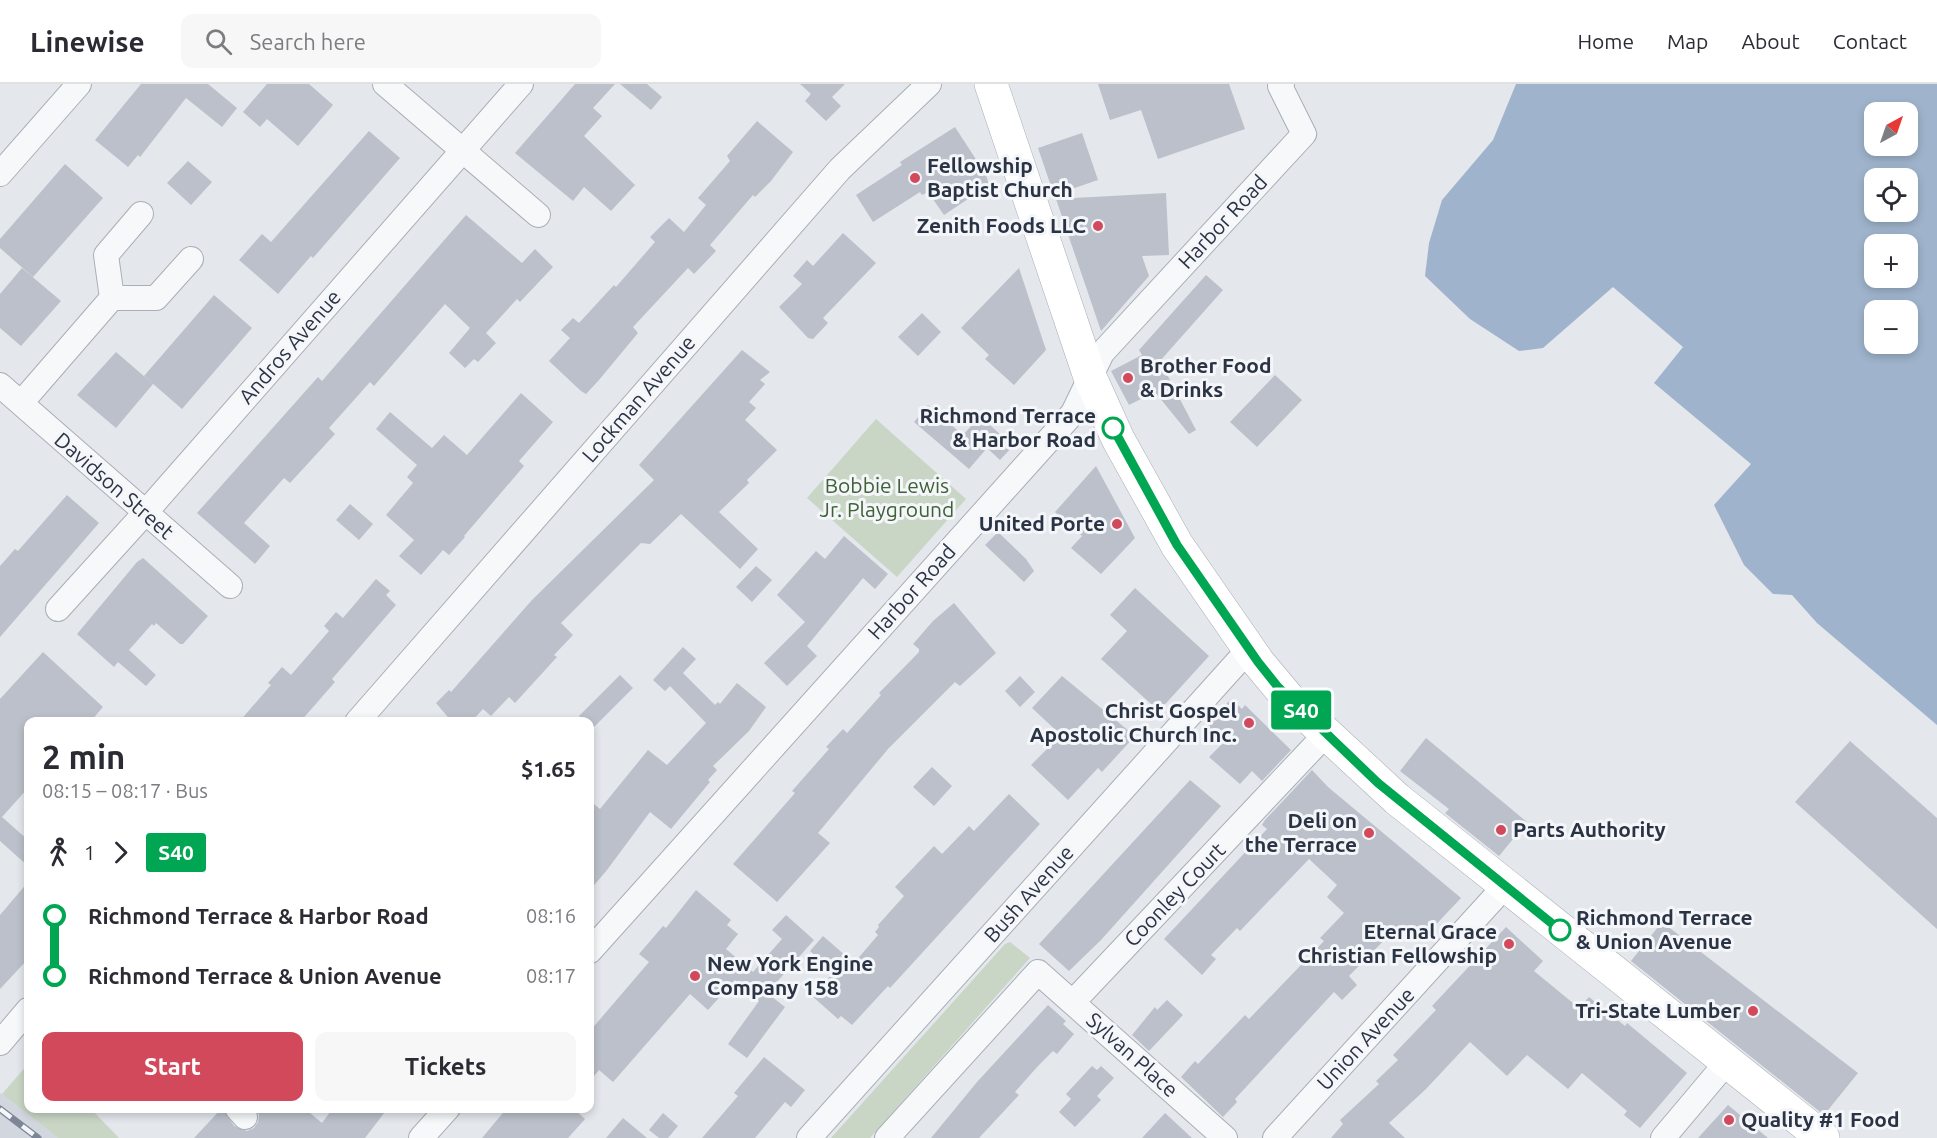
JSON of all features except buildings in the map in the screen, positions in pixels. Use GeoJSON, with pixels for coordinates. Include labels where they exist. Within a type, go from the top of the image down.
{"type":"FeatureCollection","features":[{"type":"Feature","properties":{"kind":"main road"},"geometry":{"type":"LineString","coordinates":[[991,84],[1044,235],[1090,377],[1118,439],[1168,530],[1249,650],[1278,687],[1384,788],[1823,1138]]}},
{"type":"Feature","properties":{"kind":"street"},"geometry":{"type":"LineString","coordinates":[[0,174],[79,84]]}},
{"type":"Feature","properties":{"kind":"street"},"geometry":{"type":"LineString","coordinates":[[385,84],[538,215]]}},
{"type":"Feature","properties":{"kind":"street","name":"Andros Avenue"},"geometry":{"type":"LineString","coordinates":[[58,609],[521,84]]}},
{"type":"Feature","properties":{"kind":"street","name":"Lockman Avenue"},"geometry":{"type":"LineString","coordinates":[[361,717],[840,169],[929,84]]}},
{"type":"Feature","properties":{"kind":"street","name":"Harbor Road"},"geometry":{"type":"LineString","coordinates":[[594,947],[1073,413],[1102,352],[1304,134],[1280,86],[1282,84]]}},
{"type":"Feature","properties":{"kind":"street"},"geometry":{"type":"LineString","coordinates":[[21,403],[112,298],[106,255],[141,214]]}},
{"type":"Feature","properties":{"kind":"street"},"geometry":{"type":"LineString","coordinates":[[112,298],[156,298],[191,259]]}},
{"type":"Feature","properties":{"kind":"street","name":"Davidson Street"},"geometry":{"type":"LineString","coordinates":[[0,385],[230,586]]}},
{"type":"Feature","properties":{"kind":"street","name":"Bush Avenue"},"geometry":{"type":"LineString","coordinates":[[809,1138],[1249,650]]}},
{"type":"Feature","properties":{"kind":"street","name":"Coonley Court"},"geometry":{"type":"LineString","coordinates":[[1073,1002],[1326,734]]}},
{"type":"Feature","properties":{"kind":"street","name":"Union Avenue"},"geometry":{"type":"LineString","coordinates":[[1275,1138],[1505,886]]}},
{"type":"Feature","properties":{"kind":"street","name":"Sylvan Place"},"geometry":{"type":"LineString","coordinates":[[887,1138],[1038,972],[1225,1138]]}},
{"type":"Feature","properties":{"kind":"street"},"geometry":{"type":"LineString","coordinates":[[0,1042],[24,1015]]}},
{"type":"Feature","properties":{"kind":"street"},"geometry":{"type":"LineString","coordinates":[[1663,1138],[1727,1062]]}},
{"type":"Feature","properties":{"kind":"street"},"geometry":{"type":"LineString","coordinates":[[421,1138],[444,1113]]}},
{"type":"Feature","properties":{"kind":"shaded area"},"geometry":{"type":"Polygon","coordinates":[[[0,1093],[58,1138],[0,1138],[0,1093]]]}},
{"type":"Feature","properties":{"kind":"green space","name":"Bobbie Lewis Jr. Playground"},"geometry":{"type":"Polygon","coordinates":[[[876,419],[966,499],[897,577],[807,498],[876,419]]]}},
{"type":"Feature","properties":{"kind":"green space"},"geometry":{"type":"Polygon","coordinates":[[[1010,942],[1030,958],[870,1138],[831,1138],[1005,944],[1010,942]]]}},
{"type":"Feature","properties":{"kind":"green space"},"geometry":{"type":"Polygon","coordinates":[[[24,1069],[24,1111],[2,1094],[24,1069]]]}},
{"type":"Feature","properties":{"kind":"green space"},"geometry":{"type":"Polygon","coordinates":[[[26,1113],[95,1113],[119,1138],[58,1138],[26,1113]]]}},
{"type":"Feature","properties":{"kind":"water"},"geometry":{"type":"Polygon","coordinates":[[[1516,84],[1937,84],[1937,725],[1817,623],[1792,595],[1773,594],[1744,565],[1714,505],[1751,464],[1654,383],[1683,347],[1613,287],[1543,348],[1519,351],[1470,319],[1425,276],[1429,243],[1442,200],[1493,140],[1516,84]]]}},
{"type":"Feature","properties":{"kind":"railway"},"geometry":{"type":"LineString","coordinates":[[0,1109],[38,1138]]}},
{"type":"Feature","properties":{"kind":"bus line","name":"S40"},"geometry":{"type":"LineString","coordinates":[[1113,428],[1177,545],[1258,662],[1278,687],[1378,783],[1560,930]]}},
{"type":"Feature","properties":{"kind":"place","name":"Fellowship Baptist Church"},"geometry":{"type":"Point","coordinates":[915,178]}},
{"type":"Feature","properties":{"kind":"place","name":"Zenith Foods LLC"},"geometry":{"type":"Point","coordinates":[1098,226]}},
{"type":"Feature","properties":{"kind":"place","name":"Brother Food & Drinks"},"geometry":{"type":"Point","coordinates":[1128,378]}},
{"type":"Feature","properties":{"kind":"place","name":"Richmond Terrace & Harbor Road"},"geometry":{"type":"Point","coordinates":[1113,428]}},
{"type":"Feature","properties":{"kind":"place","name":"United Porte"},"geometry":{"type":"Point","coordinates":[1117,524]}},
{"type":"Feature","properties":{"kind":"place","name":"Christ Gospel Apostolic Church Inc."},"geometry":{"type":"Point","coordinates":[1249,723]}},
{"type":"Feature","properties":{"kind":"place","name":"Parts Authority"},"geometry":{"type":"Point","coordinates":[1501,830]}},
{"type":"Feature","properties":{"kind":"place","name":"Deli on the Terrace"},"geometry":{"type":"Point","coordinates":[1369,833]}},
{"type":"Feature","properties":{"kind":"place","name":"Richmond Terrace & Union Avenue"},"geometry":{"type":"Point","coordinates":[1560,930]}},
{"type":"Feature","properties":{"kind":"place","name":"Eternal Grace Christian Fellowship"},"geometry":{"type":"Point","coordinates":[1509,944]}},
{"type":"Feature","properties":{"kind":"place","name":"New York Engine Company 158"},"geometry":{"type":"Point","coordinates":[695,976]}},
{"type":"Feature","properties":{"kind":"place","name":"Tri-State Lumber"},"geometry":{"type":"Point","coordinates":[1753,1011]}},
{"type":"Feature","properties":{"kind":"place","name":"Quality #1 Food"},"geometry":{"type":"Point","coordinates":[1729,1120]}}]}
